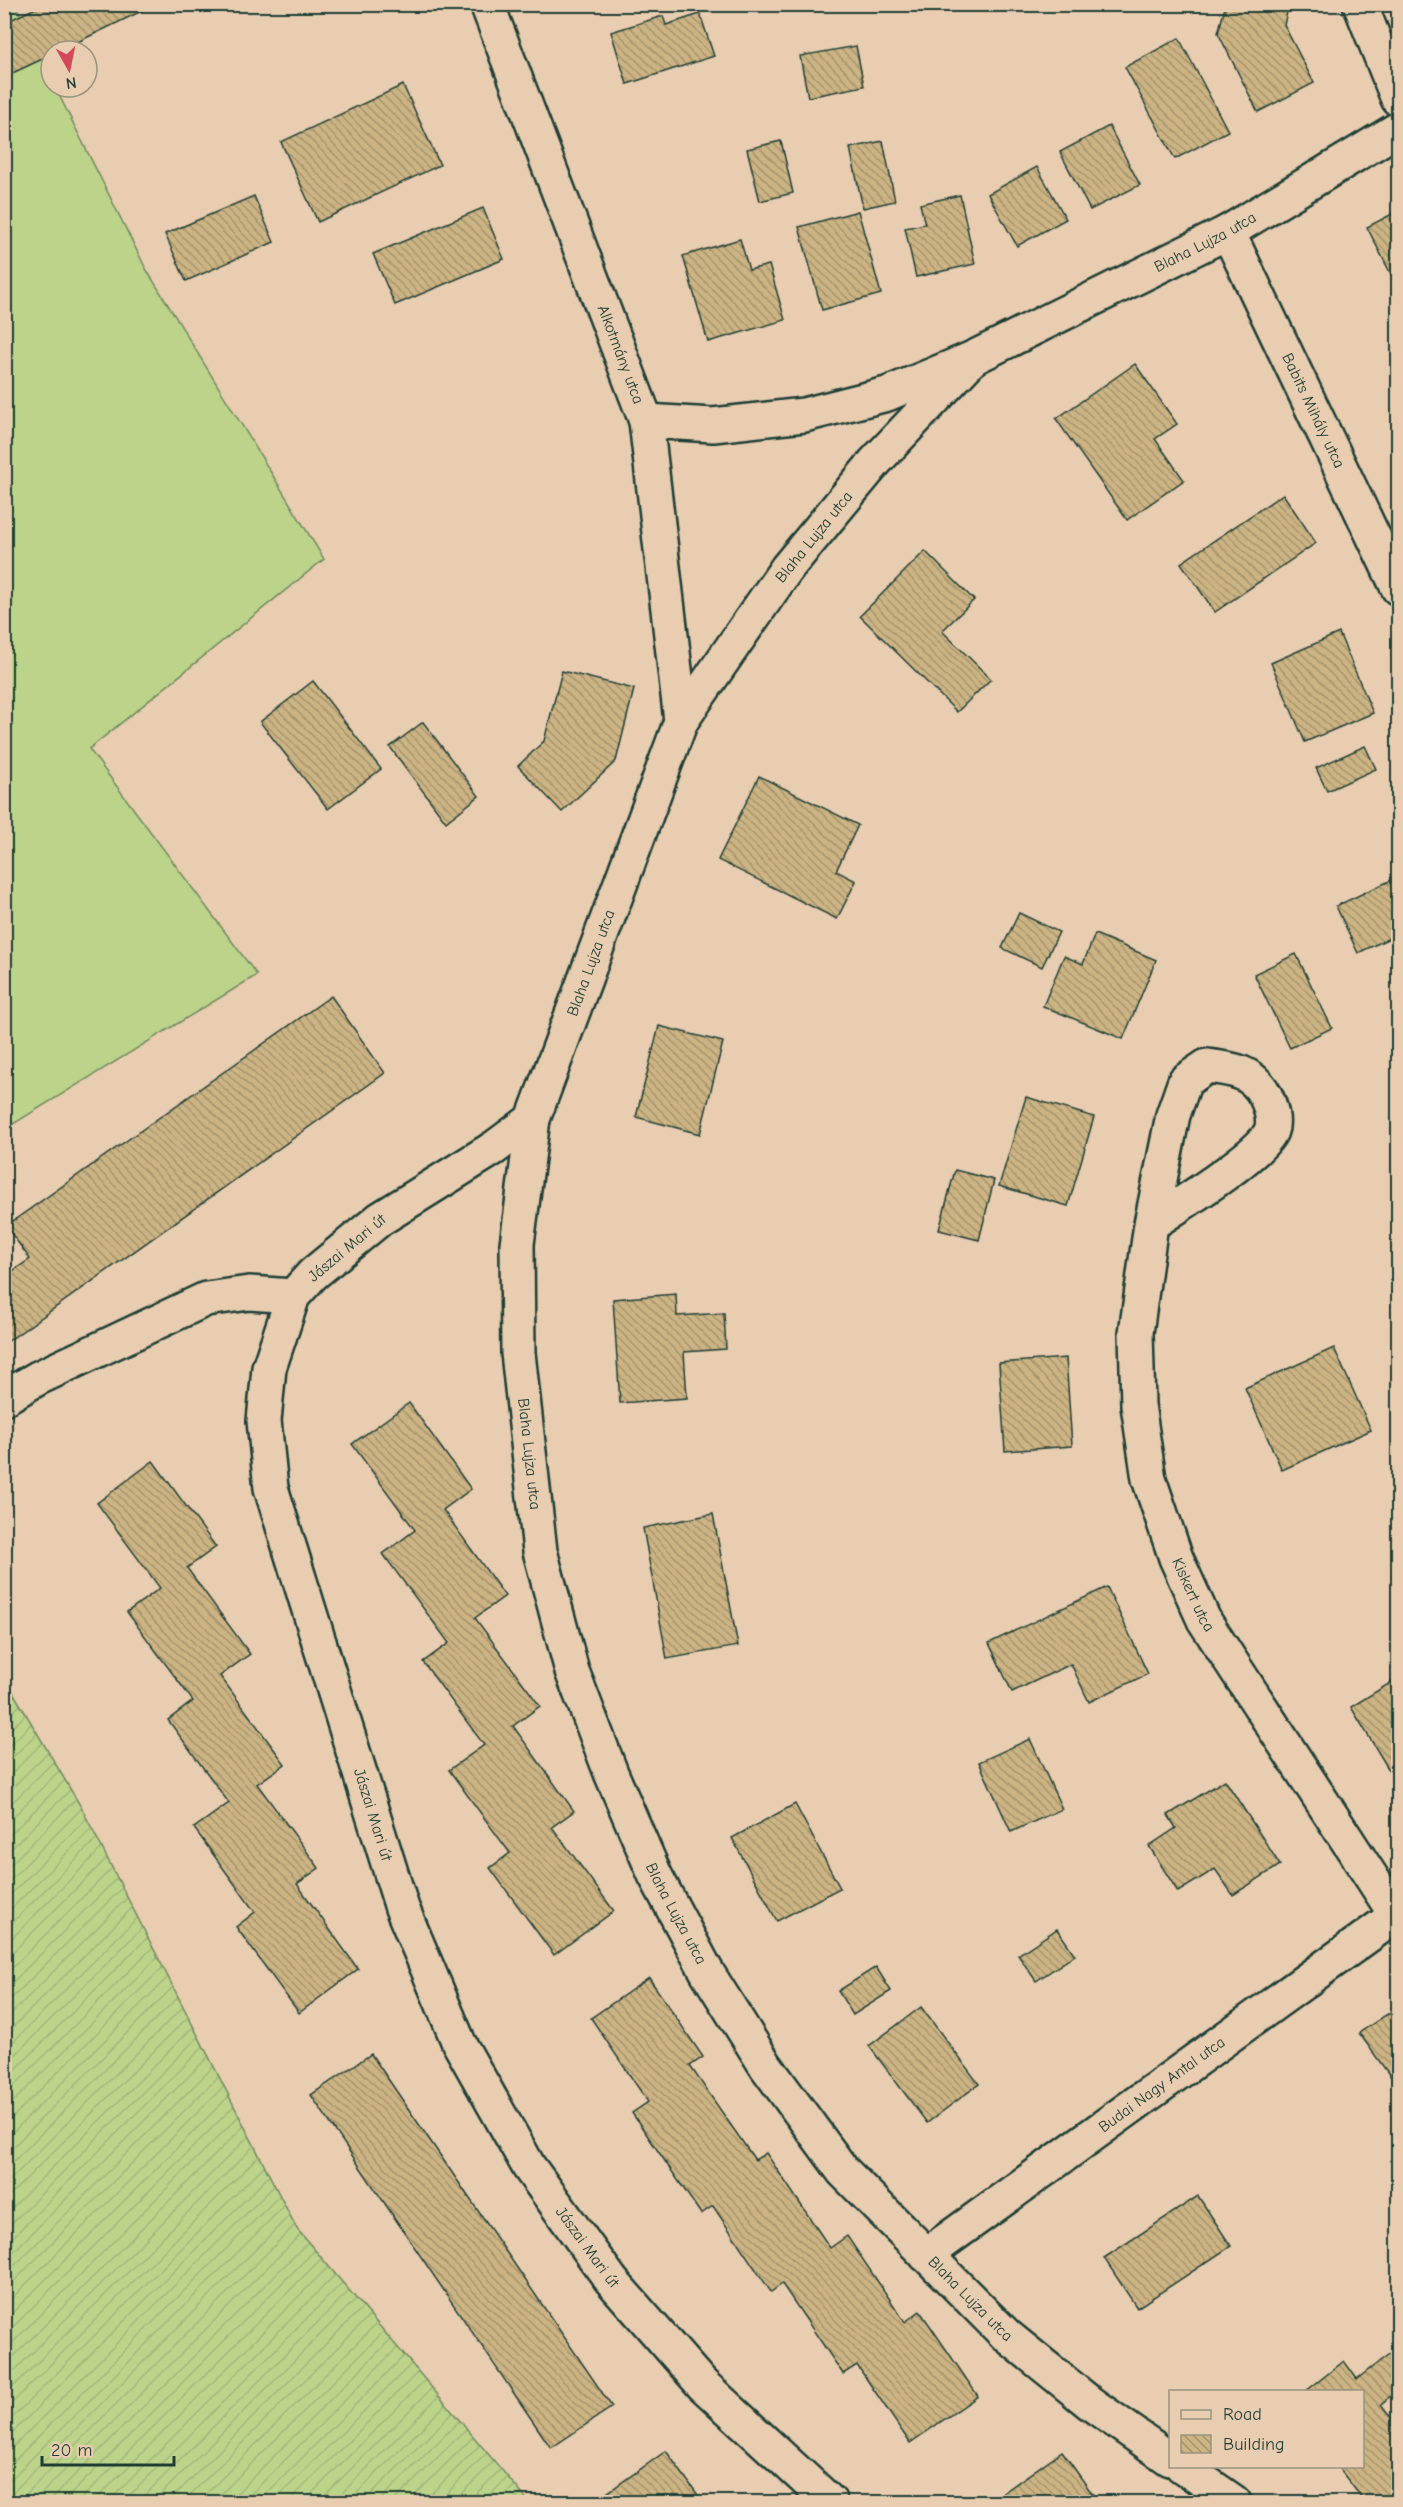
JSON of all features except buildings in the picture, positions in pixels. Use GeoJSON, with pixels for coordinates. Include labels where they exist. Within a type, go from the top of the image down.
{"type":"FeatureCollection","features":[{"type":"Feature","properties":{"kind":"street","name":"Alkotmány utca"},"geometry":{"type":"LineString","coordinates":[[487,4],[646,421],[681,721]]}},
{"type":"Feature","properties":{"kind":"street"},"geometry":{"type":"LineString","coordinates":[[1360,4],[1398,99]]}},
{"type":"Feature","properties":{"kind":"street","name":"Blaha Lujza utca"},"geometry":{"type":"LineString","coordinates":[[646,421],[713,425],[804,416],[887,393],[973,358],[1228,232],[1398,129]]}},
{"type":"Feature","properties":{"kind":"street","name":"Babits Mihály utca"},"geometry":{"type":"LineString","coordinates":[[1228,232],[1398,588]]}},
{"type":"Feature","properties":{"kind":"street","name":"Blaha Lujza utca"},"geometry":{"type":"LineString","coordinates":[[973,358],[875,462],[787,568],[681,721],[532,1119],[517,1244],[518,1353],[540,1551],[572,1671],[611,1773],[655,1875],[707,1972],[766,2066],[843,2171],[1006,2335],[1090,2403],[1169,2458]]}},
{"type":"Feature","properties":{"kind":"street","name":"Kiskert utca"},"geometry":{"type":"LineString","coordinates":[[1151,1224],[1257,1149],[1272,1129],[1270,1104],[1259,1082],[1236,1070],[1207,1066],[1185,1081],[1173,1115],[1151,1224],[1136,1333],[1138,1405],[1149,1479],[1176,1558],[1204,1620],[1397,1915]]}},
{"type":"Feature","properties":{"kind":"street","name":"Jászai Mari út"},"geometry":{"type":"LineString","coordinates":[[532,1119],[494,1148],[380,1219],[313,1274],[293,1296],[269,1368],[264,1420],[271,1488],[402,1908],[459,2043],[529,2167],[611,2280],[702,2384],[830,2502]]}},
{"type":"Feature","properties":{"kind":"street"},"geometry":{"type":"LineString","coordinates":[[4,1398],[38,1378],[206,1299],[249,1293],[293,1296]]}},
{"type":"Feature","properties":{"kind":"street","name":"Budai Nagy Antal utca"},"geometry":{"type":"LineString","coordinates":[[926,2255],[1397,1915]]}},
{"type":"Feature","properties":{"kind":"street"},"geometry":{"type":"LineString","coordinates":[[1185,2468],[1234,2502]]}},
{"type":"Feature","properties":{"kind":"green space"},"geometry":{"type":"Polygon","coordinates":[[[15,4],[39,53],[39,99],[61,99],[146,269],[324,559],[89,749],[257,975],[5,1129],[4,5],[15,4]]]}},
{"type":"Feature","properties":{"kind":"green space"},"geometry":{"type":"Polygon","coordinates":[[[4,1677],[81,1807],[297,2229],[529,2502],[5,2502],[4,1677]]]}}]}
